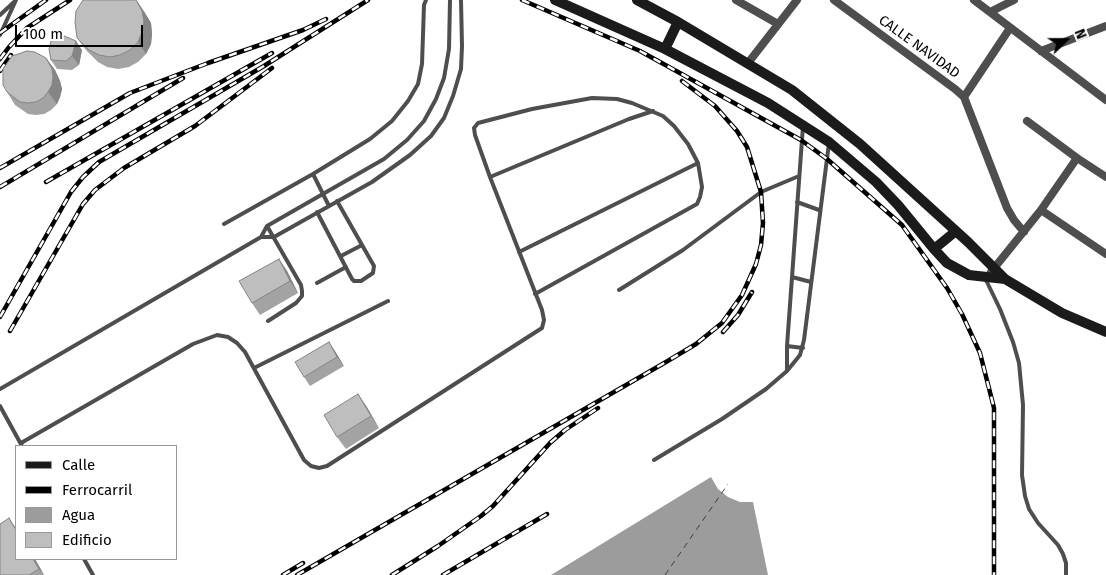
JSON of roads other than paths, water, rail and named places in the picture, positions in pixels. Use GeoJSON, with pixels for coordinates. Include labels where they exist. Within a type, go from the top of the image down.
{"type":"FeatureCollection","features":[{"type":"Feature","properties":{"kind":"main road"},"geometry":{"type":"LineString","coordinates":[[555,0],[665,50],[768,102],[829,142],[876,182],[898,205],[934,249],[953,267],[969,275],[1005,280]]}},
{"type":"Feature","properties":{"kind":"main road"},"geometry":{"type":"LineString","coordinates":[[637,0],[678,22],[792,90],[828,117],[956,231],[1005,280],[1062,313],[1106,332]]}},
{"type":"Feature","properties":{"kind":"main road"},"geometry":{"type":"LineString","coordinates":[[665,50],[678,22]]}},
{"type":"Feature","properties":{"kind":"main road"},"geometry":{"type":"LineString","coordinates":[[934,249],[956,231]]}},
{"type":"Feature","properties":{"kind":"street"},"geometry":{"type":"LineString","coordinates":[[736,0],[778,24]]}},
{"type":"Feature","properties":{"kind":"street"},"geometry":{"type":"LineString","coordinates":[[748,63],[797,0]]}},
{"type":"Feature","properties":{"kind":"street","name":"CALLE NAVIDAD"},"geometry":{"type":"LineString","coordinates":[[834,0],[955,88],[964,97]]}},
{"type":"Feature","properties":{"kind":"street"},"geometry":{"type":"LineString","coordinates":[[974,0],[1106,100]]}},
{"type":"Feature","properties":{"kind":"street"},"geometry":{"type":"LineString","coordinates":[[990,12],[1014,0]]}},
{"type":"Feature","properties":{"kind":"street"},"geometry":{"type":"LineString","coordinates":[[1041,51],[1106,26]]}},
{"type":"Feature","properties":{"kind":"street"},"geometry":{"type":"LineString","coordinates":[[1010,28],[964,97],[1007,208],[1024,232]]}},
{"type":"Feature","properties":{"kind":"street"},"geometry":{"type":"LineString","coordinates":[[1027,121],[1106,177]]}},
{"type":"Feature","properties":{"kind":"street"},"geometry":{"type":"LineString","coordinates":[[985,278],[995,269],[1041,210],[1077,158]]}},
{"type":"Feature","properties":{"kind":"street"},"geometry":{"type":"LineString","coordinates":[[1041,210],[1106,254]]}},
{"type":"Feature","properties":{"kind":"lane"},"geometry":{"type":"LineString","coordinates":[[0,15],[16,0],[0,35]]}},
{"type":"Feature","properties":{"kind":"lane"},"geometry":{"type":"LineString","coordinates":[[224,224],[313,174],[370,139],[392,121],[408,101],[418,84],[422,64],[424,5],[426,0]]}},
{"type":"Feature","properties":{"kind":"lane"},"geometry":{"type":"LineString","coordinates":[[261,238],[267,226],[384,159],[407,140],[424,121],[436,99],[444,78],[449,49],[450,0]]}},
{"type":"Feature","properties":{"kind":"lane"},"geometry":{"type":"LineString","coordinates":[[0,389],[261,238],[274,236],[372,182],[400,163],[431,136],[444,118],[453,96],[461,69],[461,0]]}},
{"type":"Feature","properties":{"kind":"lane"},"geometry":{"type":"LineString","coordinates":[[0,406],[22,445],[206,338],[217,334],[237,342],[254,368],[304,460],[311,466],[319,468],[336,461],[542,328],[544,320],[535,294],[475,135],[474,128],[478,123],[532,109],[592,98],[617,99],[663,116],[674,126],[688,144],[698,163],[702,187],[697,204],[535,294]]}},
{"type":"Feature","properties":{"kind":"lane"},"geometry":{"type":"LineString","coordinates":[[490,177],[629,119],[653,111]]}},
{"type":"Feature","properties":{"kind":"lane"},"geometry":{"type":"LineString","coordinates":[[788,371],[787,346],[803,124]]}},
{"type":"Feature","properties":{"kind":"lane"},"geometry":{"type":"LineString","coordinates":[[654,460],[722,420],[766,389],[797,361],[803,348],[829,142]]}},
{"type":"Feature","properties":{"kind":"lane"},"geometry":{"type":"LineString","coordinates":[[519,252],[698,163]]}},
{"type":"Feature","properties":{"kind":"lane"},"geometry":{"type":"LineString","coordinates":[[313,174],[329,206]]}},
{"type":"Feature","properties":{"kind":"lane"},"geometry":{"type":"LineString","coordinates":[[620,290],[683,250],[761,192],[799,176]]}},
{"type":"Feature","properties":{"kind":"lane"},"geometry":{"type":"LineString","coordinates":[[318,212],[354,281],[361,281],[372,273],[374,266],[338,201]]}},
{"type":"Feature","properties":{"kind":"lane"},"geometry":{"type":"LineString","coordinates":[[797,202],[819,210]]}},
{"type":"Feature","properties":{"kind":"lane"},"geometry":{"type":"LineString","coordinates":[[267,226],[301,285],[302,296],[296,303],[268,320]]}},
{"type":"Feature","properties":{"kind":"lane"},"geometry":{"type":"LineString","coordinates":[[341,256],[362,245]]}},
{"type":"Feature","properties":{"kind":"lane"},"geometry":{"type":"LineString","coordinates":[[317,283],[346,267]]}},
{"type":"Feature","properties":{"kind":"lane"},"geometry":{"type":"LineString","coordinates":[[792,277],[811,282]]}},
{"type":"Feature","properties":{"kind":"lane"},"geometry":{"type":"LineString","coordinates":[[985,278],[1000,309],[1018,364],[1023,405],[1022,476],[1025,496],[1029,509],[1038,523],[1063,554],[1066,563],[1066,575]]}},
{"type":"Feature","properties":{"kind":"lane"},"geometry":{"type":"LineString","coordinates":[[254,368],[388,301]]}},
{"type":"Feature","properties":{"kind":"lane"},"geometry":{"type":"LineString","coordinates":[[787,346],[803,348]]}},
{"type":"Feature","properties":{"kind":"lane"},"geometry":{"type":"LineString","coordinates":[[85,560],[93,575]]}},
{"type":"Feature","properties":{"kind":"water"},"geometry":{"type":"Polygon","coordinates":[[[711,477],[718,489],[728,497],[740,502],[753,502],[768,575],[551,575],[711,477]]]}},
{"type":"Feature","properties":{"kind":"railway"},"geometry":{"type":"LineString","coordinates":[[0,33],[46,0]]}},
{"type":"Feature","properties":{"kind":"railway"},"geometry":{"type":"LineString","coordinates":[[0,59],[27,28],[70,0]]}},
{"type":"Feature","properties":{"kind":"railway"},"geometry":{"type":"LineString","coordinates":[[0,317],[71,192],[99,162],[264,66],[368,0]]}},
{"type":"Feature","properties":{"kind":"railway"},"geometry":{"type":"LineString","coordinates":[[522,0],[640,51],[801,140],[827,159],[902,225],[947,288],[962,314],[980,353],[994,408],[994,575]]}},
{"type":"Feature","properties":{"kind":"railway"},"geometry":{"type":"LineString","coordinates":[[0,168],[130,93],[303,30],[326,19]]}},
{"type":"Feature","properties":{"kind":"railway"},"geometry":{"type":"LineString","coordinates":[[46,182],[272,53]]}},
{"type":"Feature","properties":{"kind":"railway"},"geometry":{"type":"LineString","coordinates":[[0,71],[11,55]]}},
{"type":"Feature","properties":{"kind":"railway"},"geometry":{"type":"LineString","coordinates":[[10,331],[83,204],[95,190],[124,168],[195,126],[272,68]]}},
{"type":"Feature","properties":{"kind":"railway"},"geometry":{"type":"LineString","coordinates":[[0,187],[183,78]]}},
{"type":"Feature","properties":{"kind":"railway"},"geometry":{"type":"LineString","coordinates":[[297,575],[666,362],[696,344],[722,323],[742,295],[756,264],[761,245],[763,223],[761,192],[747,147],[737,131],[715,106],[682,81]]}},
{"type":"Feature","properties":{"kind":"railway"},"geometry":{"type":"LineString","coordinates":[[723,332],[738,315],[752,292]]}},
{"type":"Feature","properties":{"kind":"railway"},"geometry":{"type":"LineString","coordinates":[[392,575],[481,516],[493,506],[550,443],[565,430],[598,408]]}},
{"type":"Feature","properties":{"kind":"railway"},"geometry":{"type":"LineString","coordinates":[[443,575],[547,514]]}},
{"type":"Feature","properties":{"kind":"railway"},"geometry":{"type":"LineString","coordinates":[[283,575],[303,563]]}}]}
